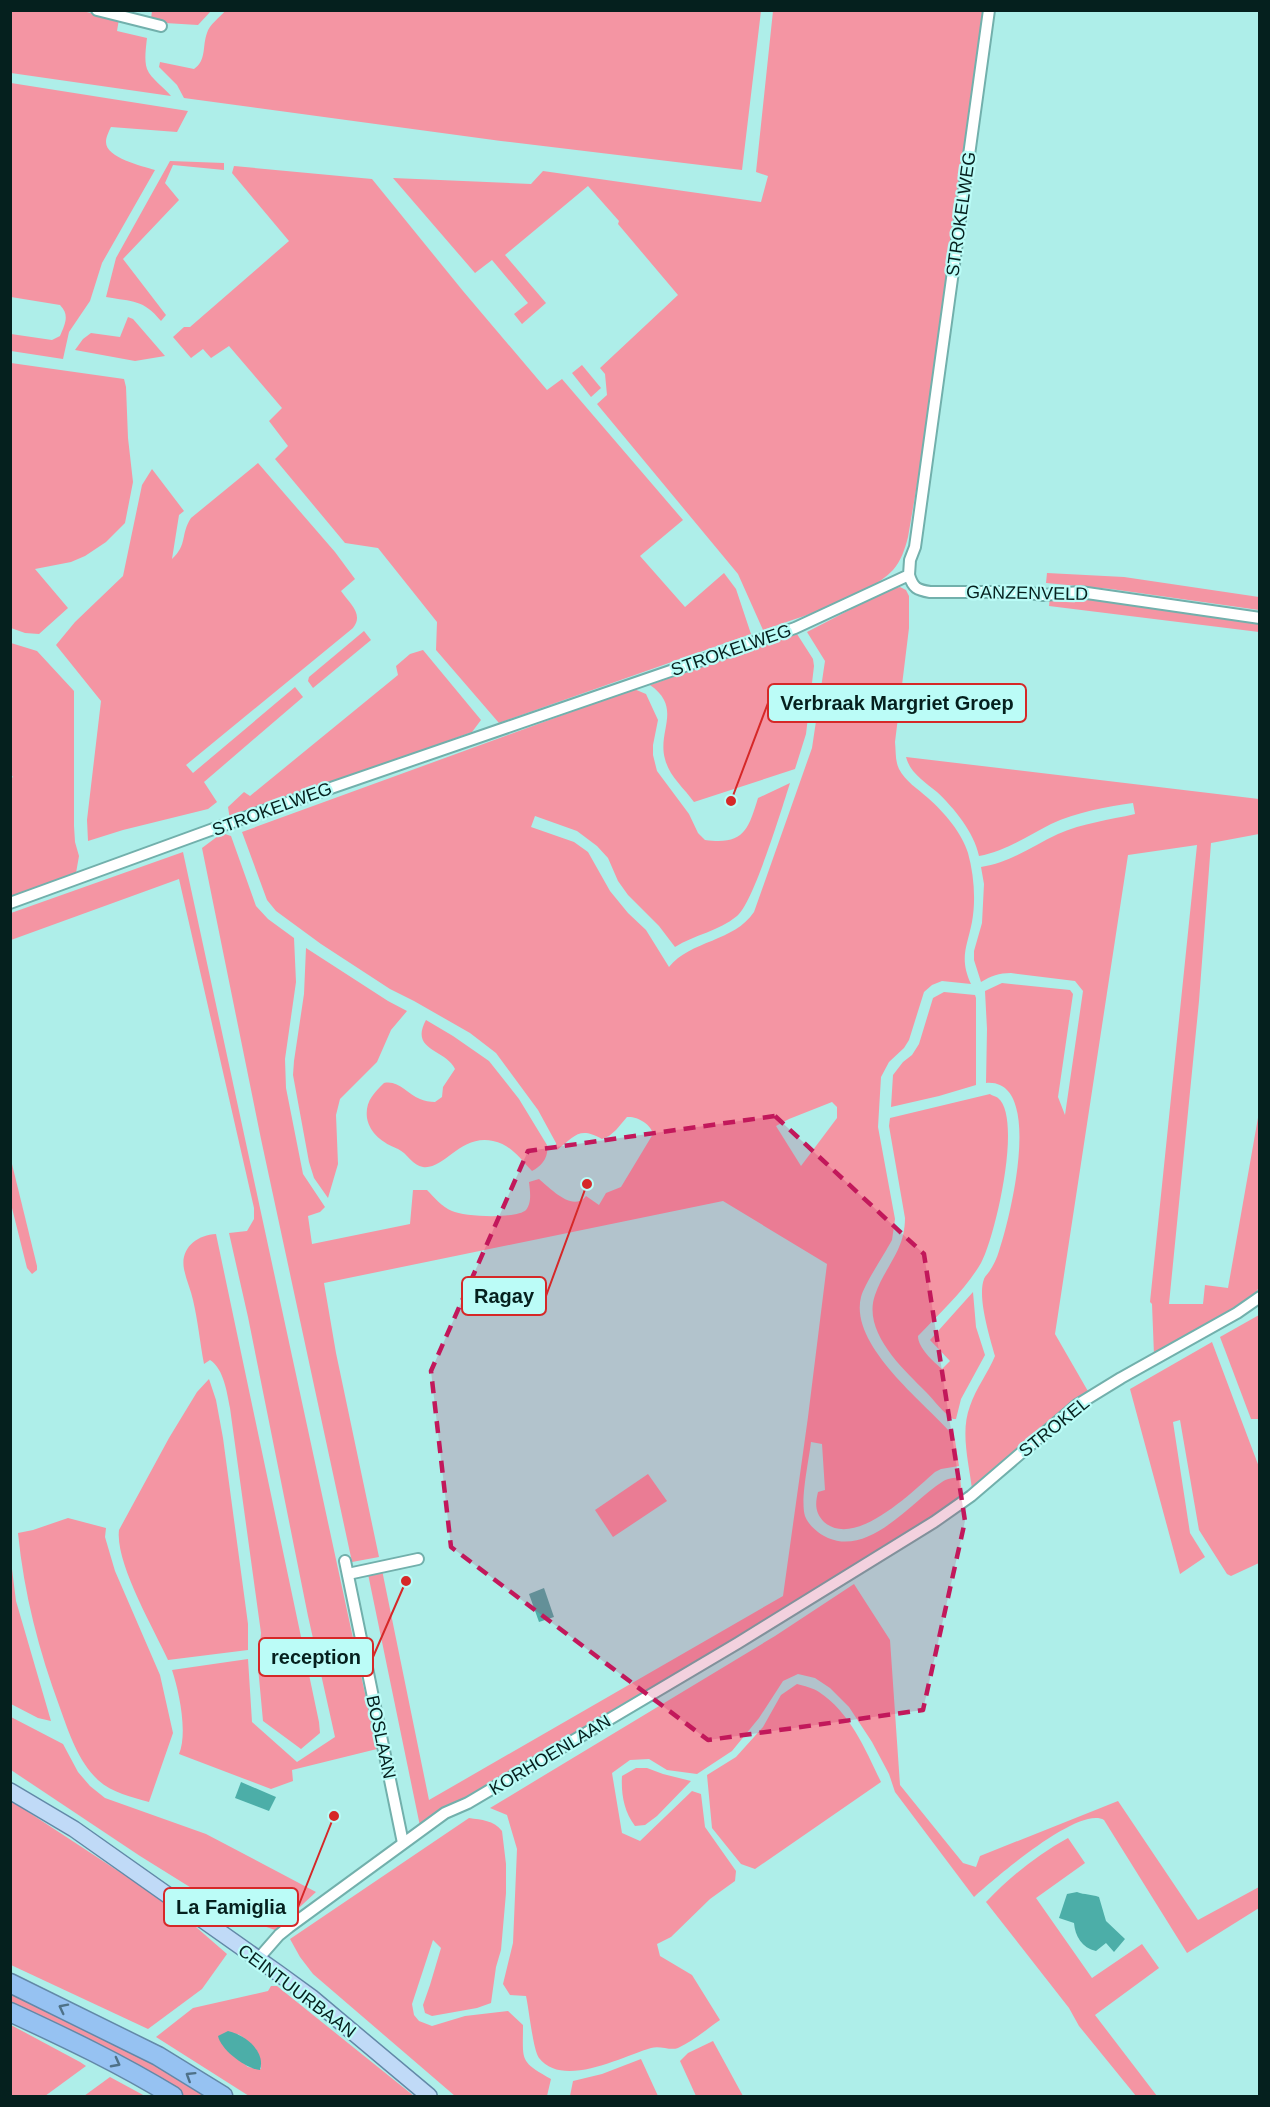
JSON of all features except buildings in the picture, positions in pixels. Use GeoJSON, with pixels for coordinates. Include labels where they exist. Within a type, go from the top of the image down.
{"type":"FeatureCollection","features":[{"type":"Feature","properties":{"kind":"highway"},"geometry":{"type":"LineString","coordinates":[[10,1983],[158,2056],[223,2097]]}},
{"type":"Feature","properties":{"kind":"highway"},"geometry":{"type":"LineString","coordinates":[[10,2012],[94,2051],[173,2097]]}},
{"type":"Feature","properties":{"kind":"main road","name":"CEINTUURBAAN"},"geometry":{"type":"LineString","coordinates":[[10,1791],[74,1829],[311,1997],[429,2097]]}},
{"type":"Feature","properties":{"kind":"street"},"geometry":{"type":"LineString","coordinates":[[97,10],[161,26]]}},
{"type":"Feature","properties":{"kind":"street","name":"STROKELWEG"},"geometry":{"type":"LineString","coordinates":[[10,903],[238,820],[795,628],[909,575],[910,560],[915,547],[989,10]]}},
{"type":"Feature","properties":{"kind":"street","name":"GANZENVELD"},"geometry":{"type":"LineString","coordinates":[[909,575],[911,584],[917,590],[930,592],[1023,592],[1043,595],[1080,592],[1260,618]]}},
{"type":"Feature","properties":{"kind":"street","name":"STROKEL"},"geometry":{"type":"LineString","coordinates":[[857,1571],[971,1496],[1077,1405],[1237,1313],[1260,1297]]}},
{"type":"Feature","properties":{"kind":"street"},"geometry":{"type":"LineString","coordinates":[[348,1574],[418,1559]]}},
{"type":"Feature","properties":{"kind":"street","name":"BOSLAAN"},"geometry":{"type":"LineString","coordinates":[[345,1561],[403,1843]]}},
{"type":"Feature","properties":{"kind":"street","name":"KORHOENLAAN"},"geometry":{"type":"LineString","coordinates":[[258,1959],[289,1927],[446,1814],[857,1571]]}},
{"type":"Feature","properties":{"kind":"highlighted area"},"geometry":{"type":"Polygon","coordinates":[[[775,1116],[924,1254],[965,1521],[923,1710],[708,1740],[451,1547],[431,1371],[528,1151],[775,1116]]]}},
{"type":"Feature","properties":{"kind":"shaded area"},"geometry":{"type":"Polygon","coordinates":[[[226,10],[761,11],[742,170],[501,141],[184,98],[177,85],[159,67],[160,62],[194,69],[203,57],[208,30],[226,10]]]}},
{"type":"Feature","properties":{"kind":"shaded area"},"geometry":{"type":"Polygon","coordinates":[[[11,11],[82,11],[119,19],[117,31],[147,38],[145,58],[147,69],[171,96],[11,73],[11,11]]]}},
{"type":"Feature","properties":{"kind":"shaded area"},"geometry":{"type":"Polygon","coordinates":[[[152,11],[211,11],[198,25],[165,23],[151,19],[152,11]]]}},
{"type":"Feature","properties":{"kind":"shaded area"},"geometry":{"type":"Polygon","coordinates":[[[773,11],[984,11],[933,392],[904,550],[893,570],[867,589],[832,606],[763,630],[738,574],[597,404],[607,395],[605,374],[600,368],[678,295],[618,224],[619,221],[588,186],[505,255],[546,303],[522,324],[514,314],[528,303],[492,260],[475,273],[393,178],[531,184],[543,171],[761,202],[768,176],[756,172],[773,11]]]}},
{"type":"Feature","properties":{"kind":"shaded area"},"geometry":{"type":"Polygon","coordinates":[[[11,83],[188,111],[177,132],[111,127],[106,142],[112,153],[126,161],[155,170],[102,263],[90,301],[69,332],[63,359],[11,351],[11,334],[52,340],[60,336],[66,316],[60,305],[11,297],[11,83]]]}},
{"type":"Feature","properties":{"kind":"shaded area"},"geometry":{"type":"Polygon","coordinates":[[[170,161],[224,163],[224,170],[173,165],[165,183],[179,200],[123,259],[166,315],[161,321],[143,305],[106,297],[116,258],[170,161]]]}},
{"type":"Feature","properties":{"kind":"shaded area"},"geometry":{"type":"Polygon","coordinates":[[[234,166],[372,179],[547,390],[562,379],[683,520],[640,556],[685,607],[724,573],[736,589],[751,634],[499,723],[436,650],[437,622],[378,548],[345,543],[275,459],[288,446],[269,421],[282,408],[229,346],[211,358],[203,349],[191,358],[173,337],[184,327],[190,327],[289,241],[232,173],[234,166]]]}},
{"type":"Feature","properties":{"kind":"shaded area"},"geometry":{"type":"Polygon","coordinates":[[[128,317],[133,319],[165,356],[135,361],[75,350],[91,333],[120,337],[128,317]]]}},
{"type":"Feature","properties":{"kind":"shaded area"},"geometry":{"type":"Polygon","coordinates":[[[11,363],[124,379],[126,387],[133,482],[125,523],[106,542],[85,556],[71,562],[35,569],[68,608],[39,634],[25,633],[11,628],[11,363]]]}},
{"type":"Feature","properties":{"kind":"shaded area"},"geometry":{"type":"Polygon","coordinates":[[[582,365],[601,388],[591,397],[572,373],[582,365]]]}},
{"type":"Feature","properties":{"kind":"shaded area"},"geometry":{"type":"Polygon","coordinates":[[[258,463],[335,552],[355,579],[341,591],[354,609],[356,623],[353,628],[186,765],[193,773],[295,687],[303,697],[204,782],[217,802],[208,809],[88,841],[87,820],[101,701],[56,645],[75,622],[123,576],[142,485],[152,469],[184,511],[179,515],[172,559],[180,549],[191,518],[258,463]]]}},
{"type":"Feature","properties":{"kind":"shaded area"},"geometry":{"type":"Polygon","coordinates":[[[1047,573],[1124,577],[1259,597],[1259,610],[1111,589],[1046,583],[1047,573]]]}},
{"type":"Feature","properties":{"kind":"shaded area"},"geometry":{"type":"Polygon","coordinates":[[[900,587],[906,590],[909,596],[909,628],[895,742],[896,759],[908,781],[946,816],[957,830],[968,853],[972,870],[974,905],[965,960],[971,984],[942,981],[932,985],[924,992],[909,1040],[889,1062],[881,1077],[878,1127],[895,1219],[892,1240],[863,1291],[860,1315],[866,1334],[877,1353],[892,1372],[952,1434],[959,1466],[935,1472],[898,1504],[867,1523],[851,1528],[837,1528],[824,1522],[817,1512],[818,1492],[825,1490],[822,1444],[811,1442],[804,1490],[804,1509],[806,1519],[818,1532],[828,1538],[844,1542],[859,1540],[889,1524],[946,1480],[960,1477],[962,1496],[803,1600],[554,1749],[514,1768],[420,1826],[368,1574],[382,1570],[429,1800],[783,1596],[827,1264],[723,1201],[324,1283],[336,1353],[379,1557],[352,1562],[261,1139],[202,848],[222,833],[231,836],[256,906],[268,919],[294,938],[296,982],[285,1059],[286,1088],[303,1174],[325,1207],[320,1212],[308,1216],[312,1244],[410,1224],[413,1190],[427,1190],[438,1202],[458,1213],[502,1216],[526,1210],[530,1200],[529,1182],[539,1179],[555,1193],[568,1200],[581,1201],[586,1196],[599,1205],[606,1193],[621,1187],[653,1134],[650,1127],[639,1119],[627,1117],[609,1136],[602,1139],[588,1133],[578,1134],[557,1150],[556,1143],[538,1110],[496,1053],[470,1033],[390,989],[321,944],[276,911],[267,900],[242,832],[634,689],[646,694],[658,720],[653,745],[657,771],[705,840],[718,841],[736,838],[747,827],[758,798],[790,783],[766,854],[744,908],[730,921],[675,947],[659,926],[628,895],[618,881],[608,858],[597,846],[577,831],[535,816],[531,827],[574,842],[588,852],[610,891],[646,930],[669,967],[689,951],[746,922],[754,912],[812,748],[825,661],[807,632],[886,591],[900,587]],[[832,1102],[776,1126],[801,1166],[837,1118],[837,1107],[832,1102]]]}},
{"type":"Feature","properties":{"kind":"shaded area"},"geometry":{"type":"Polygon","coordinates":[[[1050,596],[1133,603],[1259,622],[1259,632],[1049,606],[1050,596]]]}},
{"type":"Feature","properties":{"kind":"shaded area"},"geometry":{"type":"Polygon","coordinates":[[[364,631],[371,640],[313,688],[308,681],[309,677],[364,631]]]}},
{"type":"Feature","properties":{"kind":"shaded area"},"geometry":{"type":"Polygon","coordinates":[[[797,634],[813,659],[814,666],[806,734],[795,769],[694,802],[667,765],[663,749],[667,711],[660,694],[650,685],[797,634]]]}},
{"type":"Feature","properties":{"kind":"shaded area"},"geometry":{"type":"Polygon","coordinates":[[[11,643],[37,651],[74,691],[74,826],[79,856],[76,873],[11,898],[10,779],[13,777],[10,773],[11,643]]]}},
{"type":"Feature","properties":{"kind":"shaded area"},"geometry":{"type":"Polygon","coordinates":[[[423,650],[481,720],[472,732],[230,820],[228,807],[244,792],[250,796],[398,675],[396,666],[410,654],[423,650]]]}},
{"type":"Feature","properties":{"kind":"shaded area"},"geometry":{"type":"Polygon","coordinates":[[[906,757],[1259,799],[1259,834],[1211,843],[1199,1001],[1169,1304],[1203,1304],[1205,1285],[1228,1288],[1259,1112],[1259,1287],[1253,1298],[1154,1355],[1152,1304],[1150,1302],[1197,845],[1128,855],[1055,1334],[1089,1393],[972,1489],[966,1447],[967,1416],[975,1393],[995,1356],[985,1318],[982,1287],[984,1278],[996,1259],[1004,1235],[1019,1154],[1019,1126],[1015,1103],[1004,1088],[986,1083],[985,991],[1002,983],[1070,990],[1073,994],[1058,1097],[1065,1115],[1083,991],[1075,981],[1011,973],[995,975],[981,982],[974,960],[974,951],[982,923],[984,884],[981,867],[1011,858],[1067,830],[1135,814],[1133,803],[1081,813],[1051,824],[1007,847],[979,856],[973,838],[962,821],[943,798],[914,772],[906,757]]]}},
{"type":"Feature","properties":{"kind":"shaded area"},"geometry":{"type":"Polygon","coordinates":[[[183,852],[377,1749],[292,1770],[293,1781],[271,1789],[179,1754],[183,1724],[180,1700],[172,1670],[248,1659],[252,1722],[297,1762],[335,1737],[229,1233],[247,1231],[254,1219],[254,1208],[179,879],[11,940],[11,913],[183,852]]]}},
{"type":"Feature","properties":{"kind":"shaded area"},"geometry":{"type":"Polygon","coordinates":[[[306,948],[407,1011],[391,1030],[377,1062],[340,1099],[336,1115],[338,1164],[328,1198],[314,1178],[309,1162],[293,1075],[304,994],[306,948]]]}},
{"type":"Feature","properties":{"kind":"shaded area"},"geometry":{"type":"Polygon","coordinates":[[[944,992],[975,995],[976,1085],[891,1107],[893,1075],[919,1044],[933,998],[944,992]]]}},
{"type":"Feature","properties":{"kind":"shaded area"},"geometry":{"type":"Polygon","coordinates":[[[426,1020],[489,1061],[519,1099],[547,1145],[546,1157],[539,1167],[532,1171],[505,1146],[493,1141],[481,1140],[462,1147],[439,1163],[423,1167],[382,1141],[374,1133],[367,1118],[367,1107],[373,1095],[384,1083],[399,1085],[415,1097],[435,1102],[442,1097],[443,1087],[455,1069],[444,1057],[425,1044],[422,1030],[426,1020]]]}},
{"type":"Feature","properties":{"kind":"shaded area"},"geometry":{"type":"Polygon","coordinates":[[[990,1094],[998,1098],[1005,1110],[1008,1129],[1004,1179],[987,1250],[968,1282],[918,1336],[923,1350],[942,1369],[950,1361],[930,1340],[973,1292],[976,1327],[985,1355],[961,1399],[956,1419],[953,1419],[896,1361],[879,1336],[874,1323],[875,1295],[902,1240],[905,1218],[889,1126],[890,1118],[990,1094]]]}},
{"type":"Feature","properties":{"kind":"shaded area"},"geometry":{"type":"Polygon","coordinates":[[[11,1160],[37,1266],[37,1270],[32,1274],[27,1268],[11,1204],[11,1160]]]}},
{"type":"Feature","properties":{"kind":"shaded area"},"geometry":{"type":"Polygon","coordinates":[[[216,1234],[319,1722],[320,1733],[301,1749],[263,1721],[258,1667],[261,1633],[230,1408],[219,1369],[210,1360],[204,1364],[195,1308],[184,1269],[183,1262],[191,1244],[202,1237],[216,1234]]]}},
{"type":"Feature","properties":{"kind":"shaded area"},"geometry":{"type":"Polygon","coordinates":[[[1259,1315],[1259,1419],[1251,1419],[1220,1337],[1259,1315]]]}},
{"type":"Feature","properties":{"kind":"shaded area"},"geometry":{"type":"Polygon","coordinates":[[[1212,1342],[1259,1467],[1259,1563],[1231,1576],[1227,1574],[1199,1530],[1180,1420],[1173,1422],[1190,1533],[1205,1557],[1180,1574],[1130,1389],[1212,1342]]]}},
{"type":"Feature","properties":{"kind":"shaded area"},"geometry":{"type":"Polygon","coordinates":[[[209,1379],[216,1400],[223,1438],[248,1624],[248,1650],[168,1660],[129,1577],[119,1544],[119,1530],[169,1438],[197,1392],[209,1379]]]}},
{"type":"Feature","properties":{"kind":"shaded area"},"geometry":{"type":"Polygon","coordinates":[[[648,1474],[667,1501],[613,1537],[595,1510],[648,1474]]]}},
{"type":"Feature","properties":{"kind":"shaded area"},"geometry":{"type":"Polygon","coordinates":[[[68,1518],[106,1528],[105,1537],[115,1571],[160,1675],[173,1733],[149,1802],[109,1788],[98,1780],[85,1764],[67,1727],[39,1644],[28,1600],[18,1533],[68,1518]]]}},
{"type":"Feature","properties":{"kind":"shaded area"},"geometry":{"type":"Polygon","coordinates":[[[11,1561],[16,1601],[51,1721],[38,1718],[11,1704],[11,1561]]]}},
{"type":"Feature","properties":{"kind":"shaded area"},"geometry":{"type":"Polygon","coordinates":[[[854,1584],[890,1640],[900,1785],[963,1863],[976,1867],[980,1856],[1118,1801],[1198,1920],[1259,1887],[1259,1908],[1187,1953],[1104,1820],[1092,1818],[1076,1823],[1037,1846],[974,1897],[895,1792],[889,1774],[872,1742],[849,1707],[830,1688],[815,1678],[798,1674],[783,1681],[759,1718],[732,1751],[697,1774],[667,1770],[649,1759],[630,1760],[612,1773],[622,1833],[640,1841],[692,1791],[701,1794],[705,1827],[736,1871],[735,1881],[710,1899],[671,1937],[657,1944],[660,1956],[692,1975],[720,2020],[678,2048],[651,2048],[610,2063],[578,2071],[563,2071],[550,2067],[537,2054],[526,1996],[510,1995],[503,1984],[513,1943],[517,1849],[507,1815],[490,1808],[775,1636],[854,1584]]]}},
{"type":"Feature","properties":{"kind":"shaded area"},"geometry":{"type":"Polygon","coordinates":[[[797,1684],[819,1692],[840,1710],[856,1733],[881,1782],[755,1869],[741,1864],[712,1828],[707,1775],[736,1757],[763,1727],[781,1695],[797,1684]]]}},
{"type":"Feature","properties":{"kind":"shaded area"},"geometry":{"type":"Polygon","coordinates":[[[11,1717],[63,1744],[78,1772],[105,1798],[206,1834],[316,1892],[275,1930],[238,1917],[140,1856],[11,1770],[11,1717]]]}},
{"type":"Feature","properties":{"kind":"shaded area"},"geometry":{"type":"Polygon","coordinates":[[[636,1768],[647,1768],[691,1781],[657,1816],[645,1825],[635,1826],[626,1809],[622,1776],[636,1768]]]}},
{"type":"Feature","properties":{"kind":"shaded area"},"geometry":{"type":"Polygon","coordinates":[[[10,1800],[173,1907],[227,1954],[202,1989],[148,2029],[11,1965],[10,1800]]]}},
{"type":"Feature","properties":{"kind":"shaded area"},"geometry":{"type":"Polygon","coordinates":[[[469,1818],[483,1820],[499,1827],[502,1831],[506,1864],[501,1950],[491,2003],[477,2008],[432,2016],[425,2013],[423,2005],[441,1948],[433,1940],[412,2004],[414,2015],[419,2021],[432,2026],[465,2016],[508,2011],[523,2025],[525,2059],[533,2068],[551,2079],[547,2096],[455,2096],[313,1974],[290,1939],[469,1818]]]}},
{"type":"Feature","properties":{"kind":"shaded area"},"geometry":{"type":"Polygon","coordinates":[[[1068,1838],[1085,1863],[1036,1898],[1092,1978],[1142,1944],[1159,1968],[1095,2015],[1157,2096],[1136,2096],[1079,2026],[1069,2008],[986,1902],[1025,1867],[1068,1838]]]}},
{"type":"Feature","properties":{"kind":"shaded area"},"geometry":{"type":"Polygon","coordinates":[[[271,1986],[277,1986],[414,2096],[249,2096],[156,2037],[193,2008],[268,1991],[271,1986]],[[238,2034],[242,2062],[248,2067],[261,2069],[257,2053],[238,2034]]]}},
{"type":"Feature","properties":{"kind":"shaded area"},"geometry":{"type":"Polygon","coordinates":[[[10,1991],[111,2040],[210,2096],[185,2096],[138,2068],[11,2003],[10,1991]]]}},
{"type":"Feature","properties":{"kind":"shaded area"},"geometry":{"type":"Polygon","coordinates":[[[11,2025],[86,2066],[45,2096],[11,2096],[11,2025]]]}},
{"type":"Feature","properties":{"kind":"shaded area"},"geometry":{"type":"Polygon","coordinates":[[[713,2041],[743,2096],[696,2096],[680,2061],[688,2053],[713,2041]]]}},
{"type":"Feature","properties":{"kind":"shaded area"},"geometry":{"type":"Polygon","coordinates":[[[641,2059],[658,2096],[570,2096],[573,2081],[602,2074],[641,2059]]]}},
{"type":"Feature","properties":{"kind":"shaded area"},"geometry":{"type":"Polygon","coordinates":[[[110,2077],[145,2096],[84,2096],[110,2077]]]}},
{"type":"Feature","properties":{"kind":"water"},"geometry":{"type":"Polygon","coordinates":[[[544,1588],[554,1617],[539,1622],[529,1594],[544,1588]]]}},
{"type":"Feature","properties":{"kind":"water"},"geometry":{"type":"Polygon","coordinates":[[[241,1782],[276,1797],[269,1811],[235,1798],[241,1782]]]}},
{"type":"Feature","properties":{"kind":"water"},"geometry":{"type":"Polygon","coordinates":[[[1077,1892],[1099,1897],[1106,1921],[1125,1939],[1114,1952],[1106,1943],[1096,1951],[1087,1947],[1078,1937],[1074,1923],[1059,1918],[1067,1894],[1077,1892]]]}},
{"type":"Feature","properties":{"kind":"water"},"geometry":{"type":"Polygon","coordinates":[[[228,2031],[241,2036],[253,2045],[260,2056],[260,2070],[241,2062],[224,2047],[218,2036],[228,2031]]]}},
{"type":"Feature","properties":{"kind":"place","name":"Verbraak Margriet Groep"},"geometry":{"type":"Point","coordinates":[731,801]}},
{"type":"Feature","properties":{"kind":"place","name":"Ragay"},"geometry":{"type":"Point","coordinates":[587,1184]}},
{"type":"Feature","properties":{"kind":"place","name":"reception"},"geometry":{"type":"Point","coordinates":[406,1581]}},
{"type":"Feature","properties":{"kind":"place","name":"La Famiglia"},"geometry":{"type":"Point","coordinates":[334,1816]}}]}
